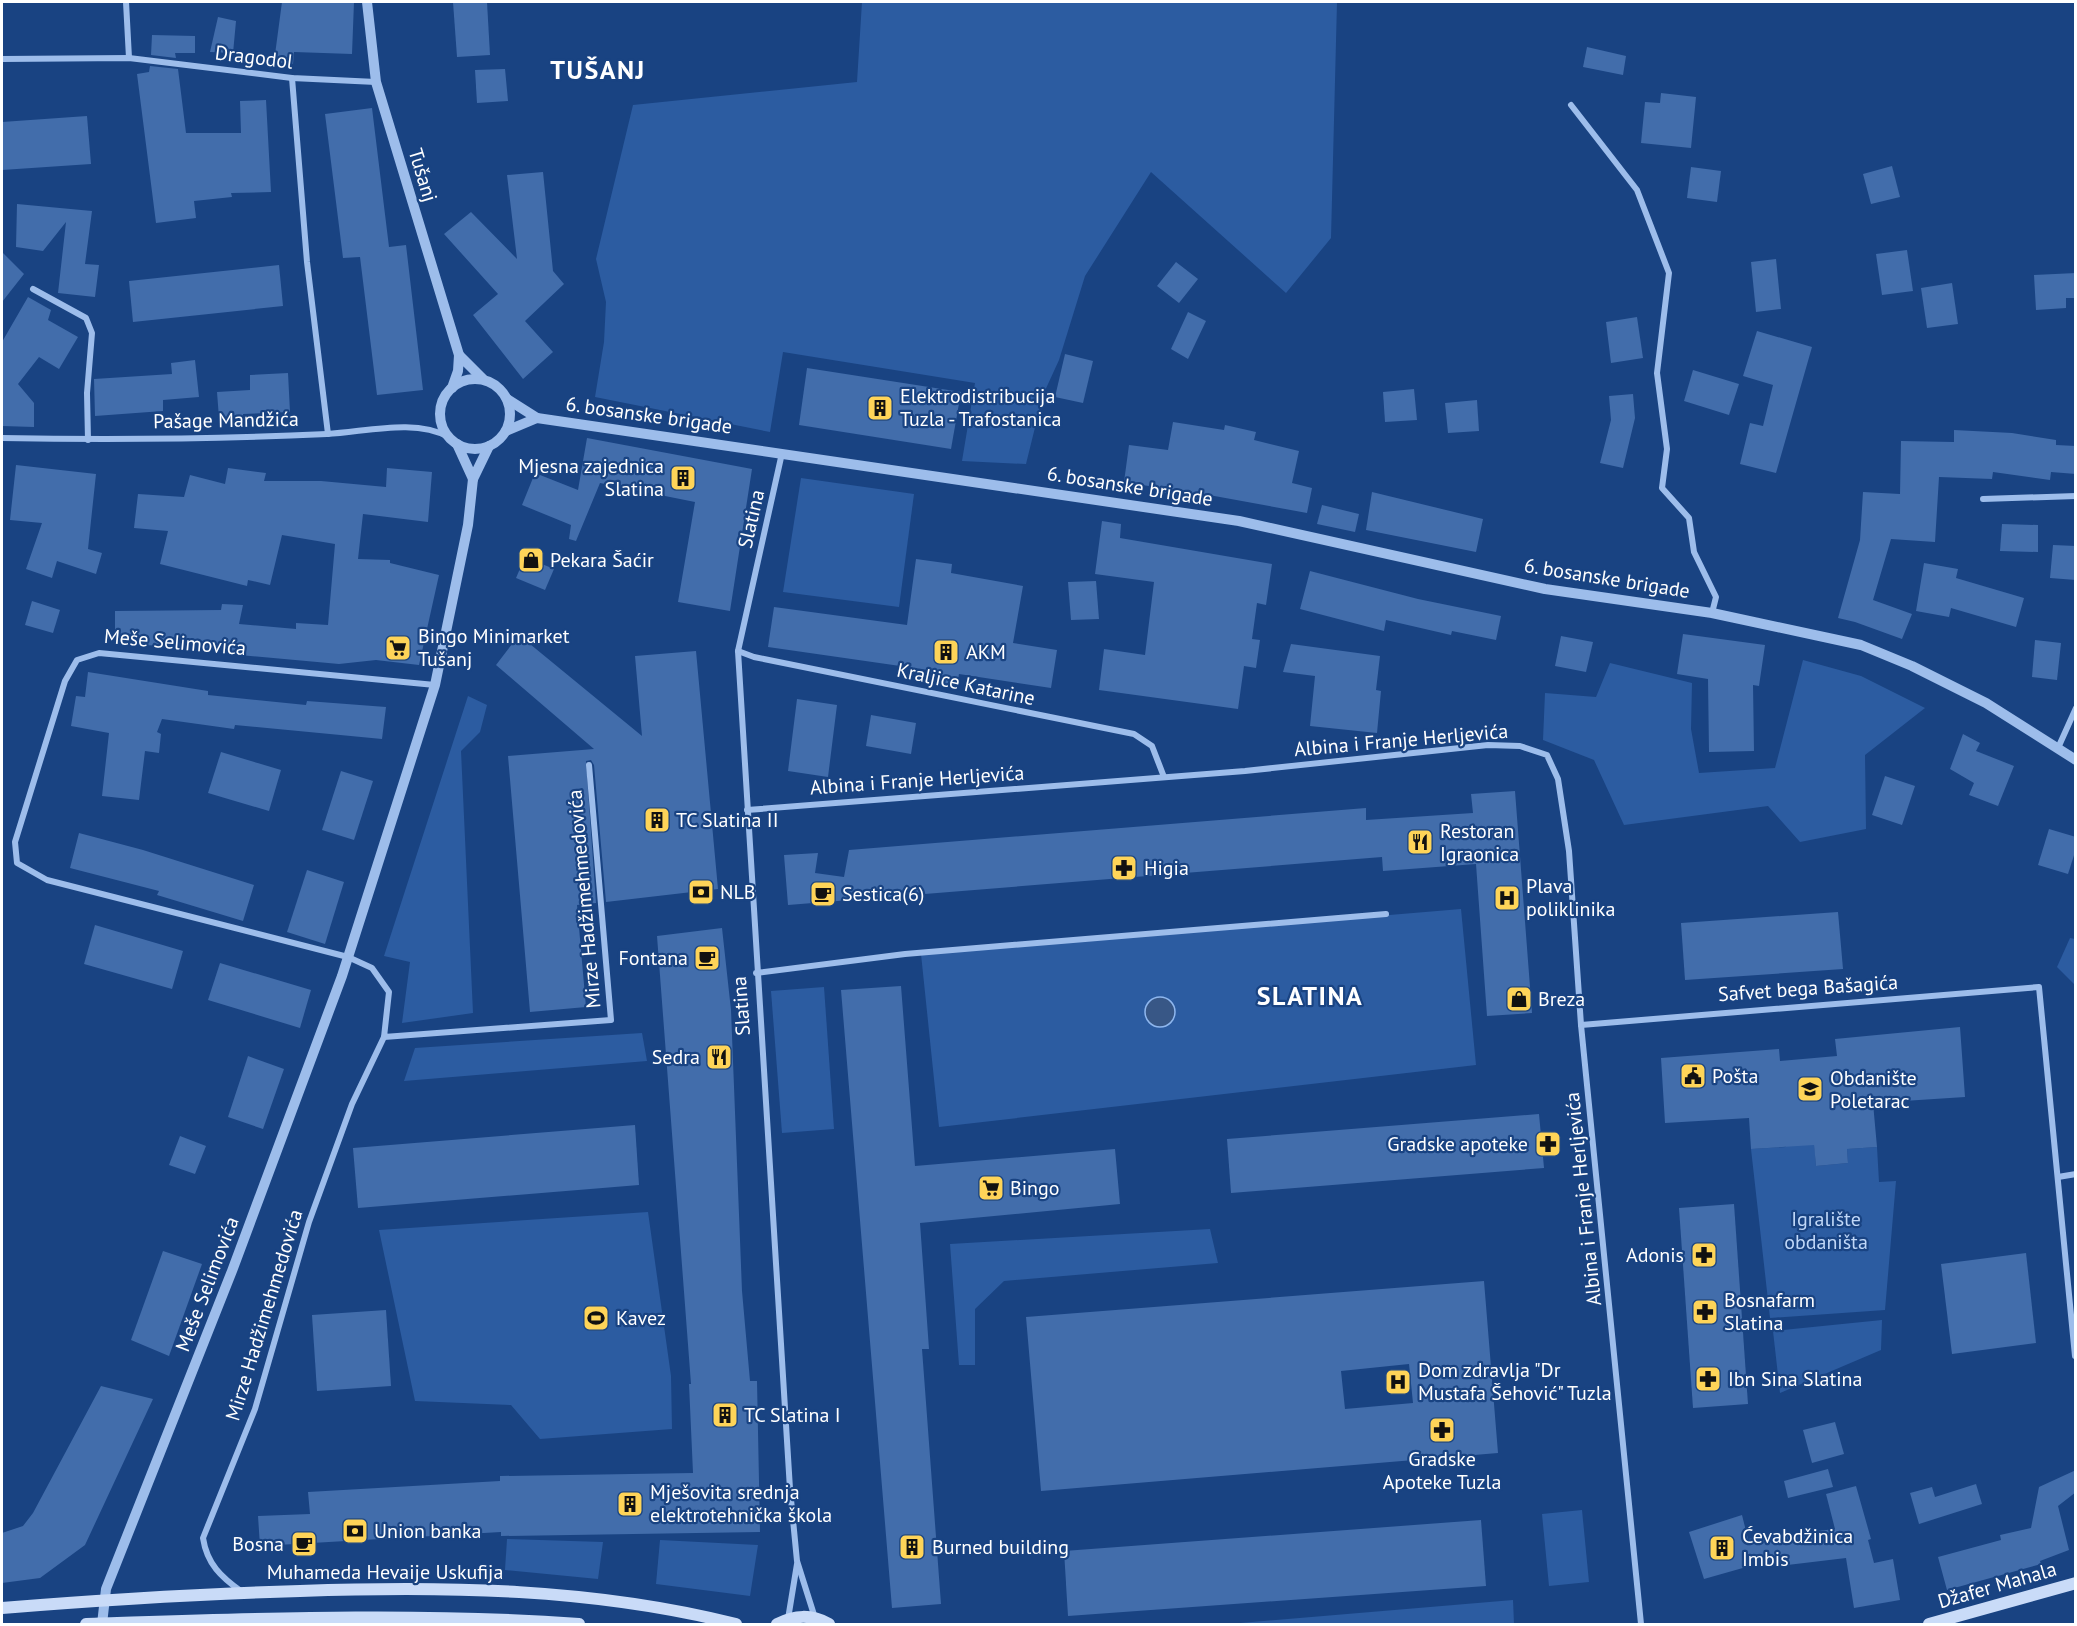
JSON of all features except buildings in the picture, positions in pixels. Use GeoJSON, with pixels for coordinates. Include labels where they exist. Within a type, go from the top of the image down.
{"type":"FeatureCollection","features":[{"type":"Feature","properties":{"kind":"main road","name":"Džafer Mahala"},"geometry":{"type":"LineString","coordinates":[[1929,1624],[2076,1583]]}},
{"type":"Feature","properties":{"kind":"main road","name":"Muhameda Hevaije Uskufija"},"geometry":{"type":"LineString","coordinates":[[2,1608],[243,1592],[404,1587],[496,1590],[603,1598],[736,1624]]}},
{"type":"Feature","properties":{"kind":"main road"},"geometry":{"type":"LineString","coordinates":[[783,1622],[801,1616],[815,1618],[829,1624]]}},
{"type":"Feature","properties":{"kind":"main road"},"geometry":{"type":"LineString","coordinates":[[86,1624],[145,1621],[496,1618],[579,1624]]}},
{"type":"Feature","properties":{"kind":"street"},"geometry":{"type":"LineString","coordinates":[[126,2],[129,58]]}},
{"type":"Feature","properties":{"kind":"street","name":"Tušanj"},"geometry":{"type":"LineString","coordinates":[[367,2],[376,82],[459,355]]}},
{"type":"Feature","properties":{"kind":"street","name":"Dragodol"},"geometry":{"type":"LineString","coordinates":[[2,59],[129,58],[292,78],[376,82]]}},
{"type":"Feature","properties":{"kind":"street"},"geometry":{"type":"LineString","coordinates":[[292,78],[307,262],[328,434]]}},
{"type":"Feature","properties":{"kind":"street","name":"6. bosanske brigade"},"geometry":{"type":"LineString","coordinates":[[1571,105],[1637,190],[1669,273],[1657,373],[1667,449],[1662,488],[1689,518],[1694,552],[1716,597],[1712,613]]}},
{"type":"Feature","properties":{"kind":"street"},"geometry":{"type":"LineString","coordinates":[[33,289],[86,318],[92,333],[87,393],[88,440]]}},
{"type":"Feature","properties":{"kind":"street"},"geometry":{"type":"LineString","coordinates":[[459,355],[483,379],[502,390],[507,399],[510,421],[506,431]]}},
{"type":"Feature","properties":{"kind":"street"},"geometry":{"type":"LineString","coordinates":[[452,388],[458,371],[459,355]]}},
{"type":"Feature","properties":{"kind":"street"},"geometry":{"type":"LineString","coordinates":[[473,480],[440,417],[445,396],[452,388],[461,382],[483,379]]}},
{"type":"Feature","properties":{"kind":"street"},"geometry":{"type":"LineString","coordinates":[[507,399],[537,418]]}},
{"type":"Feature","properties":{"kind":"street"},"geometry":{"type":"LineString","coordinates":[[473,480],[480,460],[489,446],[506,431],[537,418]]}},
{"type":"Feature","properties":{"kind":"street","name":"6. bosanske brigade"},"geometry":{"type":"LineString","coordinates":[[537,418],[782,452],[1239,521],[1545,589],[1712,613],[1861,645],[1912,666],[1986,703],[2076,760]]}},
{"type":"Feature","properties":{"kind":"street","name":"Pašage Mandžića"},"geometry":{"type":"LineString","coordinates":[[2,438],[88,440],[328,434],[420,428],[438,431],[453,441]]}},
{"type":"Feature","properties":{"kind":"street"},"geometry":{"type":"LineString","coordinates":[[453,441],[479,449],[489,446]]}},
{"type":"Feature","properties":{"kind":"street","name":"Slatina"},"geometry":{"type":"LineString","coordinates":[[782,452],[738,651],[756,973],[790,1489],[797,1561],[815,1618]]}},
{"type":"Feature","properties":{"kind":"street","name":"Meše Selimovića"},"geometry":{"type":"LineString","coordinates":[[102,1624],[103,1601],[232,1271],[348,957],[435,685],[468,525],[473,480]]}},
{"type":"Feature","properties":{"kind":"street"},"geometry":{"type":"LineString","coordinates":[[1983,499],[2076,496]]}},
{"type":"Feature","properties":{"kind":"street","name":"Kraljice Katarine"},"geometry":{"type":"LineString","coordinates":[[738,651],[754,657],[1134,734],[1152,746],[1164,777]]}},
{"type":"Feature","properties":{"kind":"street","name":"Meše Selimovića"},"geometry":{"type":"LineString","coordinates":[[348,957],[47,880],[17,863],[15,842],[65,681],[77,660],[99,653],[435,685]]}},
{"type":"Feature","properties":{"kind":"street"},"geometry":{"type":"LineString","coordinates":[[2058,748],[2076,708]]}},
{"type":"Feature","properties":{"kind":"street","name":"Albina i Franje Herljevića"},"geometry":{"type":"LineString","coordinates":[[747,810],[1164,777],[1488,745],[1520,746],[1547,755],[1558,780],[1569,851],[1581,1025],[1628,1476],[1641,1624]]}},
{"type":"Feature","properties":{"kind":"street","name":"Mirze Hadžimehmedovića"},"geometry":{"type":"LineString","coordinates":[[384,1037],[611,1020],[589,765]]}},
{"type":"Feature","properties":{"kind":"street"},"geometry":{"type":"LineString","coordinates":[[756,973],[905,954],[1386,914]]}},
{"type":"Feature","properties":{"kind":"street","name":"Mirze Hadžimehmedovića"},"geometry":{"type":"LineString","coordinates":[[243,1592],[212,1566],[206,1554],[204,1538],[255,1409],[309,1222],[352,1104],[384,1037],[389,992],[372,968],[348,957]]}},
{"type":"Feature","properties":{"kind":"street","name":"Safvet bega Bašagića"},"geometry":{"type":"LineString","coordinates":[[1581,1025],[2039,987],[2058,1177]]}},
{"type":"Feature","properties":{"kind":"street"},"geometry":{"type":"LineString","coordinates":[[2075,1356],[2058,1177],[2076,1174]]}},
{"type":"Feature","properties":{"kind":"street","name":"Slatina"},"geometry":{"type":"LineString","coordinates":[[783,1622],[797,1561]]}},
{"type":"Feature","properties":{"kind":"green space"},"geometry":{"type":"Polygon","coordinates":[[[862,2],[1337,2],[1331,238],[1286,293],[1151,172],[1085,276],[1059,360],[1043,395],[1026,464],[962,461],[975,383],[783,352],[770,432],[595,397],[604,342],[606,302],[596,259],[633,105],[857,82],[862,2]]]}},
{"type":"Feature","properties":{"kind":"green space"},"geometry":{"type":"Polygon","coordinates":[[[801,478],[914,494],[899,607],[783,592],[801,478]]]}},
{"type":"Feature","properties":{"kind":"green space"},"geometry":{"type":"Polygon","coordinates":[[[1803,660],[1861,676],[1925,708],[1865,755],[1866,829],[1800,842],[1768,806],[1624,825],[1594,760],[1543,740],[1545,693],[1596,697],[1610,663],[1692,683],[1691,729],[1699,773],[1775,768],[1803,660]]]}},
{"type":"Feature","properties":{"kind":"green space"},"geometry":{"type":"Polygon","coordinates":[[[468,696],[487,705],[480,732],[461,751],[473,1013],[402,1023],[410,962],[384,956],[468,696]]]}},
{"type":"Feature","properties":{"kind":"green space"},"geometry":{"type":"Polygon","coordinates":[[[1461,909],[1476,1065],[939,1127],[921,954],[1461,909]]]}},
{"type":"Feature","properties":{"kind":"green space"},"geometry":{"type":"Polygon","coordinates":[[[2070,938],[2075,939],[2075,985],[2057,967],[2070,938]]]}},
{"type":"Feature","properties":{"kind":"green space"},"geometry":{"type":"Polygon","coordinates":[[[824,987],[834,1129],[782,1133],[771,991],[824,987]]]}},
{"type":"Feature","properties":{"kind":"green space"},"geometry":{"type":"Polygon","coordinates":[[[642,1033],[647,1061],[404,1081],[415,1048],[642,1033]]]}},
{"type":"Feature","properties":{"kind":"green space","name":"Igralište obdaništa"},"geometry":{"type":"Polygon","coordinates":[[[1812,1117],[1816,1166],[1848,1163],[1847,1149],[1877,1147],[1879,1182],[1896,1181],[1885,1310],[1770,1318],[1751,1149],[1786,1147],[1784,1119],[1812,1117]]]}},
{"type":"Feature","properties":{"kind":"green space"},"geometry":{"type":"Polygon","coordinates":[[[648,1212],[671,1376],[672,1429],[540,1439],[511,1405],[415,1401],[379,1230],[648,1212]]]}},
{"type":"Feature","properties":{"kind":"green space"},"geometry":{"type":"Polygon","coordinates":[[[1210,1229],[1218,1263],[1004,1281],[975,1309],[975,1365],[959,1365],[950,1244],[1210,1229]]]}},
{"type":"Feature","properties":{"kind":"green space"},"geometry":{"type":"Polygon","coordinates":[[[1882,1320],[1881,1350],[1780,1393],[1773,1331],[1882,1320]]]}},
{"type":"Feature","properties":{"kind":"green space"},"geometry":{"type":"Polygon","coordinates":[[[1582,1510],[1589,1582],[1549,1586],[1542,1514],[1582,1510]]]}},
{"type":"Feature","properties":{"kind":"green space"},"geometry":{"type":"Polygon","coordinates":[[[507,1539],[603,1542],[598,1579],[505,1570],[507,1539]]]}},
{"type":"Feature","properties":{"kind":"green space"},"geometry":{"type":"Polygon","coordinates":[[[660,1540],[758,1545],[750,1596],[656,1584],[660,1540]]]}},
{"type":"Feature","properties":{"kind":"green space"},"geometry":{"type":"Polygon","coordinates":[[[1513,1600],[1514,1624],[1229,1624],[1513,1600]]]}},
{"type":"Feature","properties":{"kind":"shaded area"},"geometry":{"type":"Polygon","coordinates":[[[1160,997],[1171,1001],[1175,1012],[1171,1023],[1160,1027],[1149,1023],[1145,1012],[1149,1001],[1160,997]]]}},
{"type":"Feature","properties":{"kind":"place","name":"Elektrodistribucija Tuzla - Trafostanica"},"geometry":{"type":"Point","coordinates":[880,408]}},
{"type":"Feature","properties":{"kind":"place","name":"Mjesna zajednica Slatina"},"geometry":{"type":"Point","coordinates":[683,478]}},
{"type":"Feature","properties":{"kind":"place","name":"Pekara Šaćir"},"geometry":{"type":"Point","coordinates":[531,560]}},
{"type":"Feature","properties":{"kind":"place","name":"Bingo Minimarket Tušanj"},"geometry":{"type":"Point","coordinates":[398,648]}},
{"type":"Feature","properties":{"kind":"place","name":"AKM"},"geometry":{"type":"Point","coordinates":[946,652]}},
{"type":"Feature","properties":{"kind":"place","name":"TC Slatina II"},"geometry":{"type":"Point","coordinates":[657,820]}},
{"type":"Feature","properties":{"kind":"place","name":"Restoran Igraonica"},"geometry":{"type":"Point","coordinates":[1420,842]}},
{"type":"Feature","properties":{"kind":"place","name":"Higia"},"geometry":{"type":"Point","coordinates":[1124,868]}},
{"type":"Feature","properties":{"kind":"place","name":"NLB"},"geometry":{"type":"Point","coordinates":[701,892]}},
{"type":"Feature","properties":{"kind":"place","name":"Sestica(6)"},"geometry":{"type":"Point","coordinates":[823,894]}},
{"type":"Feature","properties":{"kind":"place","name":"Plava poliklinika"},"geometry":{"type":"Point","coordinates":[1507,898]}},
{"type":"Feature","properties":{"kind":"place","name":"Fontana"},"geometry":{"type":"Point","coordinates":[707,958]}},
{"type":"Feature","properties":{"kind":"place","name":"Breza"},"geometry":{"type":"Point","coordinates":[1519,999]}},
{"type":"Feature","properties":{"kind":"place","name":"Sedra"},"geometry":{"type":"Point","coordinates":[719,1057]}},
{"type":"Feature","properties":{"kind":"place","name":"Pošta"},"geometry":{"type":"Point","coordinates":[1693,1076]}},
{"type":"Feature","properties":{"kind":"place","name":"Obdanište Poletarac"},"geometry":{"type":"Point","coordinates":[1810,1089]}},
{"type":"Feature","properties":{"kind":"place","name":"Gradske apoteke"},"geometry":{"type":"Point","coordinates":[1548,1144]}},
{"type":"Feature","properties":{"kind":"place","name":"Bingo"},"geometry":{"type":"Point","coordinates":[991,1188]}},
{"type":"Feature","properties":{"kind":"place","name":"Adonis"},"geometry":{"type":"Point","coordinates":[1704,1255]}},
{"type":"Feature","properties":{"kind":"place","name":"Bosnafarm Slatina"},"geometry":{"type":"Point","coordinates":[1705,1312]}},
{"type":"Feature","properties":{"kind":"place","name":"Kavez"},"geometry":{"type":"Point","coordinates":[596,1318]}},
{"type":"Feature","properties":{"kind":"place","name":"Ibn Sina Slatina"},"geometry":{"type":"Point","coordinates":[1708,1379]}},
{"type":"Feature","properties":{"kind":"place","name":"Dom zdravlja \"Dr Mustafa Šehović\" Tuzla"},"geometry":{"type":"Point","coordinates":[1398,1382]}},
{"type":"Feature","properties":{"kind":"place","name":"TC Slatina I"},"geometry":{"type":"Point","coordinates":[725,1415]}},
{"type":"Feature","properties":{"kind":"place","name":"Gradske Apoteke Tuzla"},"geometry":{"type":"Point","coordinates":[1442,1430]}},
{"type":"Feature","properties":{"kind":"place","name":"Mješovita srednja elektrotehnička škola"},"geometry":{"type":"Point","coordinates":[630,1504]}},
{"type":"Feature","properties":{"kind":"place","name":"Union banka"},"geometry":{"type":"Point","coordinates":[355,1531]}},
{"type":"Feature","properties":{"kind":"place","name":"Bosna"},"geometry":{"type":"Point","coordinates":[304,1544]}},
{"type":"Feature","properties":{"kind":"place","name":"Burned building"},"geometry":{"type":"Point","coordinates":[912,1547]}},
{"type":"Feature","properties":{"kind":"place","name":"Ćevabdžinica Imbis"},"geometry":{"type":"Point","coordinates":[1722,1548]}},
{"type":"Feature","properties":{"kind":"district","name":"TUŠANJ"},"geometry":{"type":"Point","coordinates":[598,69]}},
{"type":"Feature","properties":{"kind":"district","name":"SLATINA"},"geometry":{"type":"Point","coordinates":[1310,995]}}]}
